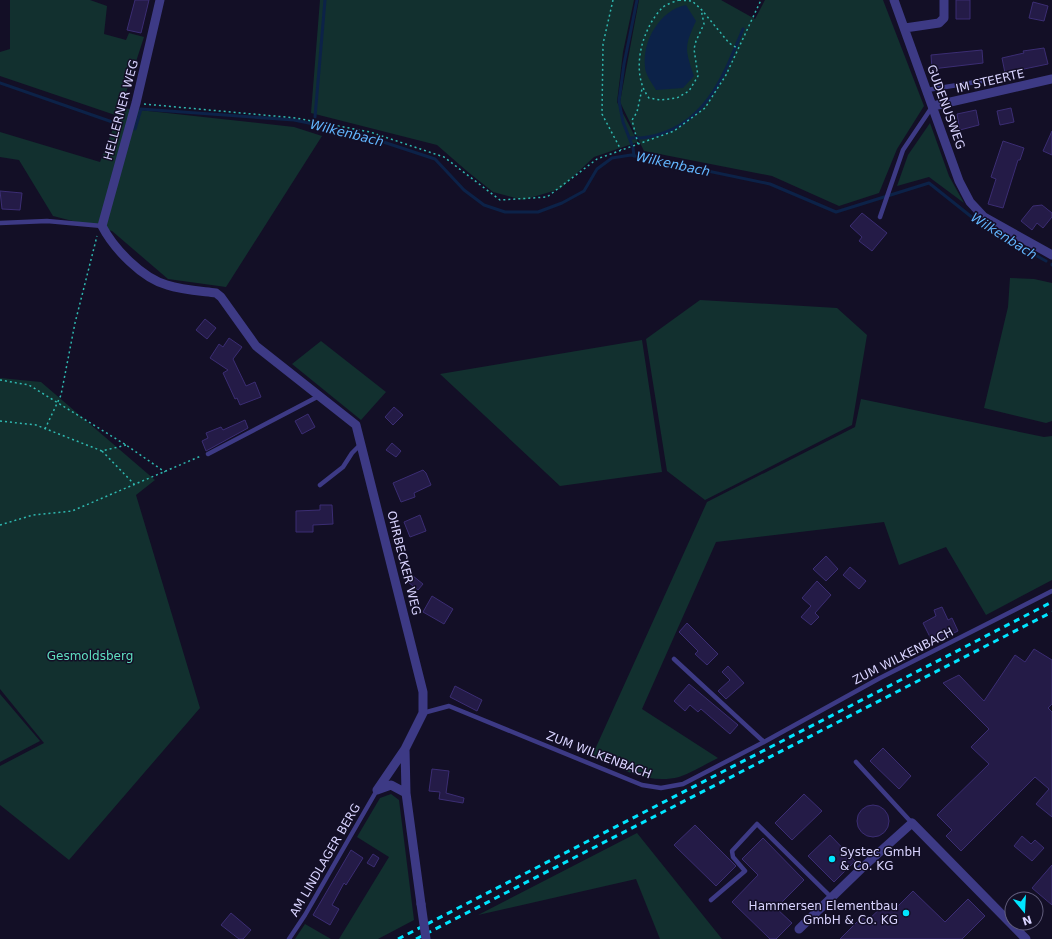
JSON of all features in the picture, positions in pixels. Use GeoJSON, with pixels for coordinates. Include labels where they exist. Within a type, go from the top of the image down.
{"type":"FeatureCollection","features":[{"type":"Feature","properties":{"kind":"street","name":"HELLERNER WEG"},"geometry":{"type":"LineString","coordinates":[[102,226],[136,103],[160,0]]}},
{"type":"Feature","properties":{"kind":"street","name":"GUDENUSWEG"},"geometry":{"type":"LineString","coordinates":[[894,0],[959,181],[970,202],[984,217],[1052,255]]}},
{"type":"Feature","properties":{"kind":"street"},"geometry":{"type":"LineString","coordinates":[[905,28],[939,23],[944,18],[944,0]]}},
{"type":"Feature","properties":{"kind":"street","name":"IM STEERTE"},"geometry":{"type":"LineString","coordinates":[[933,106],[1052,79]]}},
{"type":"Feature","properties":{"kind":"street","name":"OHRBECKER WEG"},"geometry":{"type":"LineString","coordinates":[[102,226],[109,238],[129,260],[156,281],[169,286],[216,293],[221,296],[256,346],[320,395],[356,425],[423,692],[423,713],[405,749],[377,790]]}},
{"type":"Feature","properties":{"kind":"street","name":"OHRBECKER WEG"},"geometry":{"type":"LineString","coordinates":[[405,749],[406,793],[426,939]]}},
{"type":"Feature","properties":{"kind":"street"},"geometry":{"type":"LineString","coordinates":[[377,790],[391,785],[406,793]]}},
{"type":"Feature","properties":{"kind":"street"},"geometry":{"type":"LineString","coordinates":[[799,929],[863,867],[912,823],[1026,939]]}},
{"type":"Feature","properties":{"kind":"lane"},"geometry":{"type":"LineString","coordinates":[[927,90],[982,81]]}},
{"type":"Feature","properties":{"kind":"lane"},"geometry":{"type":"LineString","coordinates":[[880,217],[903,150],[933,106]]}},
{"type":"Feature","properties":{"kind":"lane"},"geometry":{"type":"LineString","coordinates":[[0,223],[47,221],[102,226]]}},
{"type":"Feature","properties":{"kind":"lane"},"geometry":{"type":"LineString","coordinates":[[208,454],[320,395]]}},
{"type":"Feature","properties":{"kind":"lane"},"geometry":{"type":"LineString","coordinates":[[320,485],[343,467],[352,453],[361,444]]}},
{"type":"Feature","properties":{"kind":"lane","name":"ZUM WILKENBACH"},"geometry":{"type":"LineString","coordinates":[[423,713],[449,706],[642,785],[661,788],[683,784],[764,742],[880,678],[927,656],[1052,591]]}},
{"type":"Feature","properties":{"kind":"lane"},"geometry":{"type":"LineString","coordinates":[[674,659],[764,742]]}},
{"type":"Feature","properties":{"kind":"lane"},"geometry":{"type":"LineString","coordinates":[[856,762],[912,823]]}},
{"type":"Feature","properties":{"kind":"lane","name":"AM LINDLAGER BERG"},"geometry":{"type":"LineString","coordinates":[[289,939],[305,916],[377,790]]}},
{"type":"Feature","properties":{"kind":"lane"},"geometry":{"type":"LineString","coordinates":[[711,900],[745,871],[733,857],[732,851],[757,824],[832,898]]}},
{"type":"Feature","properties":{"kind":"path"},"geometry":{"type":"LineString","coordinates":[[613,0],[603,44],[602,114],[621,151]]}},
{"type":"Feature","properties":{"kind":"path"},"geometry":{"type":"LineString","coordinates":[[667,0],[669,4]]}},
{"type":"Feature","properties":{"kind":"path"},"geometry":{"type":"LineString","coordinates":[[638,144],[632,120],[637,112],[642,89],[640,52],[649,28],[662,7],[679,0],[692,1],[701,9],[725,39],[737,48]]}},
{"type":"Feature","properties":{"kind":"path"},"geometry":{"type":"LineString","coordinates":[[136,103],[296,118],[370,132],[444,157],[500,200],[547,197],[597,160],[674,131],[705,108],[726,75],[737,48],[761,0]]}},
{"type":"Feature","properties":{"kind":"path"},"geometry":{"type":"LineString","coordinates":[[642,89],[649,98],[661,100],[677,98],[689,91],[698,76],[694,49],[704,24],[701,9]]}},
{"type":"Feature","properties":{"kind":"path"},"geometry":{"type":"LineString","coordinates":[[45,429],[58,402],[93,249],[102,226]]}},
{"type":"Feature","properties":{"kind":"path"},"geometry":{"type":"LineString","coordinates":[[0,380],[29,385],[126,445],[165,472]]}},
{"type":"Feature","properties":{"kind":"path"},"geometry":{"type":"LineString","coordinates":[[0,421],[36,425],[102,451],[134,484]]}},
{"type":"Feature","properties":{"kind":"path"},"geometry":{"type":"LineString","coordinates":[[102,451],[126,445]]}},
{"type":"Feature","properties":{"kind":"path"},"geometry":{"type":"LineString","coordinates":[[0,525],[33,515],[72,511],[208,454]]}},
{"type":"Feature","properties":{"kind":"green space"},"geometry":{"type":"Polygon","coordinates":[[[10,0],[90,0],[107,6],[104,34],[126,40],[129,33],[144,37],[121,108],[294,127],[322,136],[226,287],[168,279],[112,231],[53,216],[19,160],[0,157],[0,132],[100,162],[118,116],[0,76],[0,52],[10,49],[10,0]]]}},
{"type":"Feature","properties":{"kind":"green space"},"geometry":{"type":"Polygon","coordinates":[[[320,0],[634,0],[623,52],[617,102],[638,142],[594,157],[560,189],[523,200],[493,192],[437,145],[311,113],[320,0]]]}},
{"type":"Feature","properties":{"kind":"green space"},"geometry":{"type":"Polygon","coordinates":[[[639,0],[721,0],[755,19],[765,0],[883,0],[924,106],[897,149],[879,193],[839,206],[772,176],[644,151],[620,102],[639,0]]]}},
{"type":"Feature","properties":{"kind":"green space"},"geometry":{"type":"Polygon","coordinates":[[[930,123],[949,176],[964,203],[929,177],[897,186],[908,155],[930,123]]]}},
{"type":"Feature","properties":{"kind":"green space"},"geometry":{"type":"Polygon","coordinates":[[[1010,278],[1034,279],[1052,283],[1052,421],[1046,423],[984,408],[1008,307],[1010,278]]]}},
{"type":"Feature","properties":{"kind":"green space"},"geometry":{"type":"Polygon","coordinates":[[[700,300],[837,308],[867,335],[852,425],[705,500],[667,471],[646,339],[700,300]]]}},
{"type":"Feature","properties":{"kind":"green space"},"geometry":{"type":"Polygon","coordinates":[[[642,340],[662,472],[560,486],[440,374],[642,340]]]}},
{"type":"Feature","properties":{"kind":"green space"},"geometry":{"type":"Polygon","coordinates":[[[321,341],[386,392],[361,420],[292,364],[321,341]]]}},
{"type":"Feature","properties":{"kind":"green space","name":"Gesmoldsberg"},"geometry":{"type":"Polygon","coordinates":[[[0,378],[41,382],[155,480],[136,495],[200,708],[69,860],[0,805],[0,766],[44,743],[0,689],[0,378]]]}},
{"type":"Feature","properties":{"kind":"green space"},"geometry":{"type":"Polygon","coordinates":[[[861,399],[1044,437],[1052,436],[1052,580],[986,615],[946,547],[899,565],[884,522],[716,542],[642,709],[718,758],[679,777],[656,779],[634,774],[592,756],[707,502],[855,427],[861,399]]]}},
{"type":"Feature","properties":{"kind":"green space"},"geometry":{"type":"Polygon","coordinates":[[[0,694],[40,741],[0,762],[0,694]]]}},
{"type":"Feature","properties":{"kind":"green space"},"geometry":{"type":"Polygon","coordinates":[[[391,794],[399,800],[414,920],[378,939],[339,939],[389,857],[357,837],[380,798],[391,794]]]}},
{"type":"Feature","properties":{"kind":"green space"},"geometry":{"type":"Polygon","coordinates":[[[637,833],[722,939],[660,939],[636,879],[478,915],[637,833]]]}},
{"type":"Feature","properties":{"kind":"green space"},"geometry":{"type":"Polygon","coordinates":[[[305,924],[331,939],[295,939],[305,924]]]}},
{"type":"Feature","properties":{"kind":"water"},"geometry":{"type":"Polygon","coordinates":[[[686,5],[696,21],[689,37],[687,48],[694,76],[683,88],[656,90],[645,70],[646,47],[655,28],[661,20],[668,13],[686,5]]]}},
{"type":"Feature","properties":{"kind":"building"},"geometry":{"type":"Polygon","coordinates":[[[135,0],[149,0],[141,33],[127,30],[135,0]]]}},
{"type":"Feature","properties":{"kind":"building"},"geometry":{"type":"Polygon","coordinates":[[[956,0],[970,0],[970,19],[956,19],[956,0]]]}},
{"type":"Feature","properties":{"kind":"building"},"geometry":{"type":"Polygon","coordinates":[[[1033,2],[1048,6],[1044,21],[1029,18],[1033,2]]]}},
{"type":"Feature","properties":{"kind":"building"},"geometry":{"type":"Polygon","coordinates":[[[1044,48],[1048,64],[1005,73],[1002,58],[1024,53],[1023,51],[1044,48]]]}},
{"type":"Feature","properties":{"kind":"building"},"geometry":{"type":"Polygon","coordinates":[[[982,50],[983,63],[932,69],[931,55],[982,50]]]}},
{"type":"Feature","properties":{"kind":"building"},"geometry":{"type":"Polygon","coordinates":[[[1011,108],[1014,122],[1000,125],[997,111],[1011,108]]]}},
{"type":"Feature","properties":{"kind":"building"},"geometry":{"type":"Polygon","coordinates":[[[976,110],[979,125],[960,130],[957,114],[976,110]]]}},
{"type":"Feature","properties":{"kind":"building"},"geometry":{"type":"Polygon","coordinates":[[[1052,131],[1052,155],[1043,151],[1052,131]]]}},
{"type":"Feature","properties":{"kind":"building"},"geometry":{"type":"Polygon","coordinates":[[[1003,141],[1024,148],[1020,160],[1018,160],[1003,208],[988,204],[996,179],[991,177],[1003,141]]]}},
{"type":"Feature","properties":{"kind":"building"},"geometry":{"type":"Polygon","coordinates":[[[0,191],[22,193],[20,210],[2,209],[0,191]]]}},
{"type":"Feature","properties":{"kind":"building"},"geometry":{"type":"Polygon","coordinates":[[[1042,205],[1052,213],[1052,217],[1043,228],[1037,223],[1032,230],[1021,221],[1033,206],[1042,205]]]}},
{"type":"Feature","properties":{"kind":"building"},"geometry":{"type":"Polygon","coordinates":[[[862,213],[887,233],[872,251],[859,241],[862,237],[850,226],[862,213]]]}},
{"type":"Feature","properties":{"kind":"building"},"geometry":{"type":"Polygon","coordinates":[[[205,319],[216,328],[207,339],[196,330],[205,319]]]}},
{"type":"Feature","properties":{"kind":"building"},"geometry":{"type":"Polygon","coordinates":[[[229,338],[242,347],[233,359],[246,386],[255,382],[261,397],[240,405],[237,398],[235,399],[223,373],[228,370],[210,358],[219,344],[223,347],[229,338]]]}},
{"type":"Feature","properties":{"kind":"building"},"geometry":{"type":"Polygon","coordinates":[[[394,407],[403,415],[393,425],[385,417],[394,407]]]}},
{"type":"Feature","properties":{"kind":"building"},"geometry":{"type":"Polygon","coordinates":[[[308,414],[315,427],[302,434],[295,421],[308,414]]]}},
{"type":"Feature","properties":{"kind":"building"},"geometry":{"type":"Polygon","coordinates":[[[245,420],[248,428],[206,451],[202,441],[208,438],[206,433],[221,427],[223,430],[245,420]]]}},
{"type":"Feature","properties":{"kind":"building"},"geometry":{"type":"Polygon","coordinates":[[[392,443],[401,451],[396,457],[386,450],[392,443]]]}},
{"type":"Feature","properties":{"kind":"building"},"geometry":{"type":"Polygon","coordinates":[[[423,470],[426,473],[431,485],[414,493],[415,497],[401,502],[393,483],[423,470]]]}},
{"type":"Feature","properties":{"kind":"building"},"geometry":{"type":"Polygon","coordinates":[[[320,505],[332,505],[333,524],[313,525],[313,532],[296,532],[296,511],[320,510],[320,505]]]}},
{"type":"Feature","properties":{"kind":"building"},"geometry":{"type":"Polygon","coordinates":[[[420,515],[426,531],[410,537],[404,522],[420,515]]]}},
{"type":"Feature","properties":{"kind":"building"},"geometry":{"type":"Polygon","coordinates":[[[826,556],[838,569],[826,581],[813,569],[826,556]]]}},
{"type":"Feature","properties":{"kind":"building"},"geometry":{"type":"Polygon","coordinates":[[[850,567],[866,581],[859,589],[843,575],[850,567]]]}},
{"type":"Feature","properties":{"kind":"building"},"geometry":{"type":"Polygon","coordinates":[[[413,576],[423,584],[418,590],[408,582],[413,576]]]}},
{"type":"Feature","properties":{"kind":"building"},"geometry":{"type":"Polygon","coordinates":[[[817,581],[831,595],[815,613],[819,617],[811,625],[801,617],[811,606],[802,598],[817,581]]]}},
{"type":"Feature","properties":{"kind":"building"},"geometry":{"type":"Polygon","coordinates":[[[432,596],[453,609],[444,624],[423,612],[432,596]]]}},
{"type":"Feature","properties":{"kind":"building"},"geometry":{"type":"Polygon","coordinates":[[[942,607],[948,620],[952,618],[958,631],[933,643],[923,623],[936,616],[934,610],[942,607]]]}},
{"type":"Feature","properties":{"kind":"building"},"geometry":{"type":"Polygon","coordinates":[[[687,623],[718,654],[707,665],[695,654],[698,651],[679,632],[687,623]]]}},
{"type":"Feature","properties":{"kind":"building"},"geometry":{"type":"Polygon","coordinates":[[[1034,649],[1052,660],[1052,704],[1048,708],[1052,712],[1052,817],[1036,804],[1049,789],[1035,777],[961,851],[946,836],[952,830],[937,815],[989,764],[971,747],[989,729],[943,683],[959,675],[984,701],[1015,655],[1025,662],[1034,649]]]}},
{"type":"Feature","properties":{"kind":"building"},"geometry":{"type":"Polygon","coordinates":[[[728,666],[744,683],[726,699],[718,691],[730,680],[722,672],[728,666]]]}},
{"type":"Feature","properties":{"kind":"building"},"geometry":{"type":"Polygon","coordinates":[[[689,684],[738,725],[730,734],[701,709],[698,712],[690,705],[685,711],[674,701],[689,684]]]}},
{"type":"Feature","properties":{"kind":"building"},"geometry":{"type":"Polygon","coordinates":[[[455,686],[482,700],[477,711],[450,697],[455,686]]]}},
{"type":"Feature","properties":{"kind":"building"},"geometry":{"type":"Polygon","coordinates":[[[883,748],[911,776],[899,789],[870,761],[883,748]]]}},
{"type":"Feature","properties":{"kind":"building"},"geometry":{"type":"Polygon","coordinates":[[[432,769],[449,771],[446,793],[464,798],[463,803],[439,799],[440,792],[429,791],[432,769]]]}},
{"type":"Feature","properties":{"kind":"building"},"geometry":{"type":"Polygon","coordinates":[[[804,794],[822,811],[792,840],[775,823],[804,794]]]}},
{"type":"Feature","properties":{"kind":"building"},"geometry":{"type":"Polygon","coordinates":[[[870,805],[876,805],[886,812],[889,821],[888,827],[882,834],[876,837],[870,837],[860,830],[857,824],[857,818],[864,808],[870,805]]]}},
{"type":"Feature","properties":{"kind":"building"},"geometry":{"type":"Polygon","coordinates":[[[695,825],[736,866],[716,886],[674,845],[695,825]]]}},
{"type":"Feature","properties":{"kind":"building","name":"Systec GmbH & Co. KG"},"geometry":{"type":"Polygon","coordinates":[[[830,835],[855,861],[834,882],[808,856],[830,835]]]}},
{"type":"Feature","properties":{"kind":"building"},"geometry":{"type":"Polygon","coordinates":[[[1022,836],[1031,844],[1035,840],[1044,848],[1032,861],[1014,846],[1022,836]]]}},
{"type":"Feature","properties":{"kind":"building"},"geometry":{"type":"Polygon","coordinates":[[[763,838],[804,880],[776,908],[792,923],[776,939],[770,939],[732,902],[758,875],[742,859],[763,838]]]}},
{"type":"Feature","properties":{"kind":"building"},"geometry":{"type":"Polygon","coordinates":[[[351,850],[363,858],[346,885],[344,883],[332,905],[339,909],[330,925],[313,915],[351,850]]]}},
{"type":"Feature","properties":{"kind":"building"},"geometry":{"type":"Polygon","coordinates":[[[373,854],[379,858],[374,867],[367,863],[373,854]]]}},
{"type":"Feature","properties":{"kind":"building"},"geometry":{"type":"Polygon","coordinates":[[[1052,865],[1052,905],[1044,898],[1044,891],[1036,891],[1032,888],[1052,865]]]}},
{"type":"Feature","properties":{"kind":"building","name":"Hammersen Elementbau GmbH & Co. KG"},"geometry":{"type":"Polygon","coordinates":[[[913,891],[945,922],[968,899],[985,916],[962,939],[840,939],[862,917],[867,921],[885,904],[893,911],[913,891]]]}},
{"type":"Feature","properties":{"kind":"building"},"geometry":{"type":"Polygon","coordinates":[[[231,913],[251,930],[243,939],[239,939],[221,925],[231,913]]]}},
{"type":"Feature","properties":{"kind":"waterway"},"geometry":{"type":"LineString","coordinates":[[315,117],[325,0]]}},
{"type":"Feature","properties":{"kind":"waterway"},"geometry":{"type":"LineString","coordinates":[[632,145],[623,122],[619,101],[624,64],[637,0]]}},
{"type":"Feature","properties":{"kind":"waterway"},"geometry":{"type":"LineString","coordinates":[[630,138],[646,138],[668,131],[684,123],[698,111],[710,97],[720,81],[743,29]]}},
{"type":"Feature","properties":{"kind":"waterway","name":"Wilkenbach"},"geometry":{"type":"LineString","coordinates":[[0,83],[121,125]]}},
{"type":"Feature","properties":{"kind":"waterway","name":"Wilkenbach"},"geometry":{"type":"LineString","coordinates":[[135,129],[141,109],[294,120],[353,132],[435,159],[464,190],[484,205],[505,212],[538,212],[562,203],[584,191],[597,169],[612,158],[631,155],[770,184],[836,212],[929,183],[983,226],[1046,261]]}},
{"type":"Feature","properties":{"kind":"waterway","name":"Wilkenbach"},"geometry":{"type":"LineString","coordinates":[[633,148],[634,156]]}},
{"type":"Feature","properties":{"kind":"railway"},"geometry":{"type":"LineString","coordinates":[[398,939],[1052,602]]}},
{"type":"Feature","properties":{"kind":"railway"},"geometry":{"type":"LineString","coordinates":[[416,939],[1052,612]]}},
{"type":"Feature","properties":{"kind":"place","name":"Systec GmbH & Co. KG"},"geometry":{"type":"Point","coordinates":[832,859]}},
{"type":"Feature","properties":{"kind":"place","name":"Hammersen Elementbau GmbH & Co. KG"},"geometry":{"type":"Point","coordinates":[906,913]}}]}
